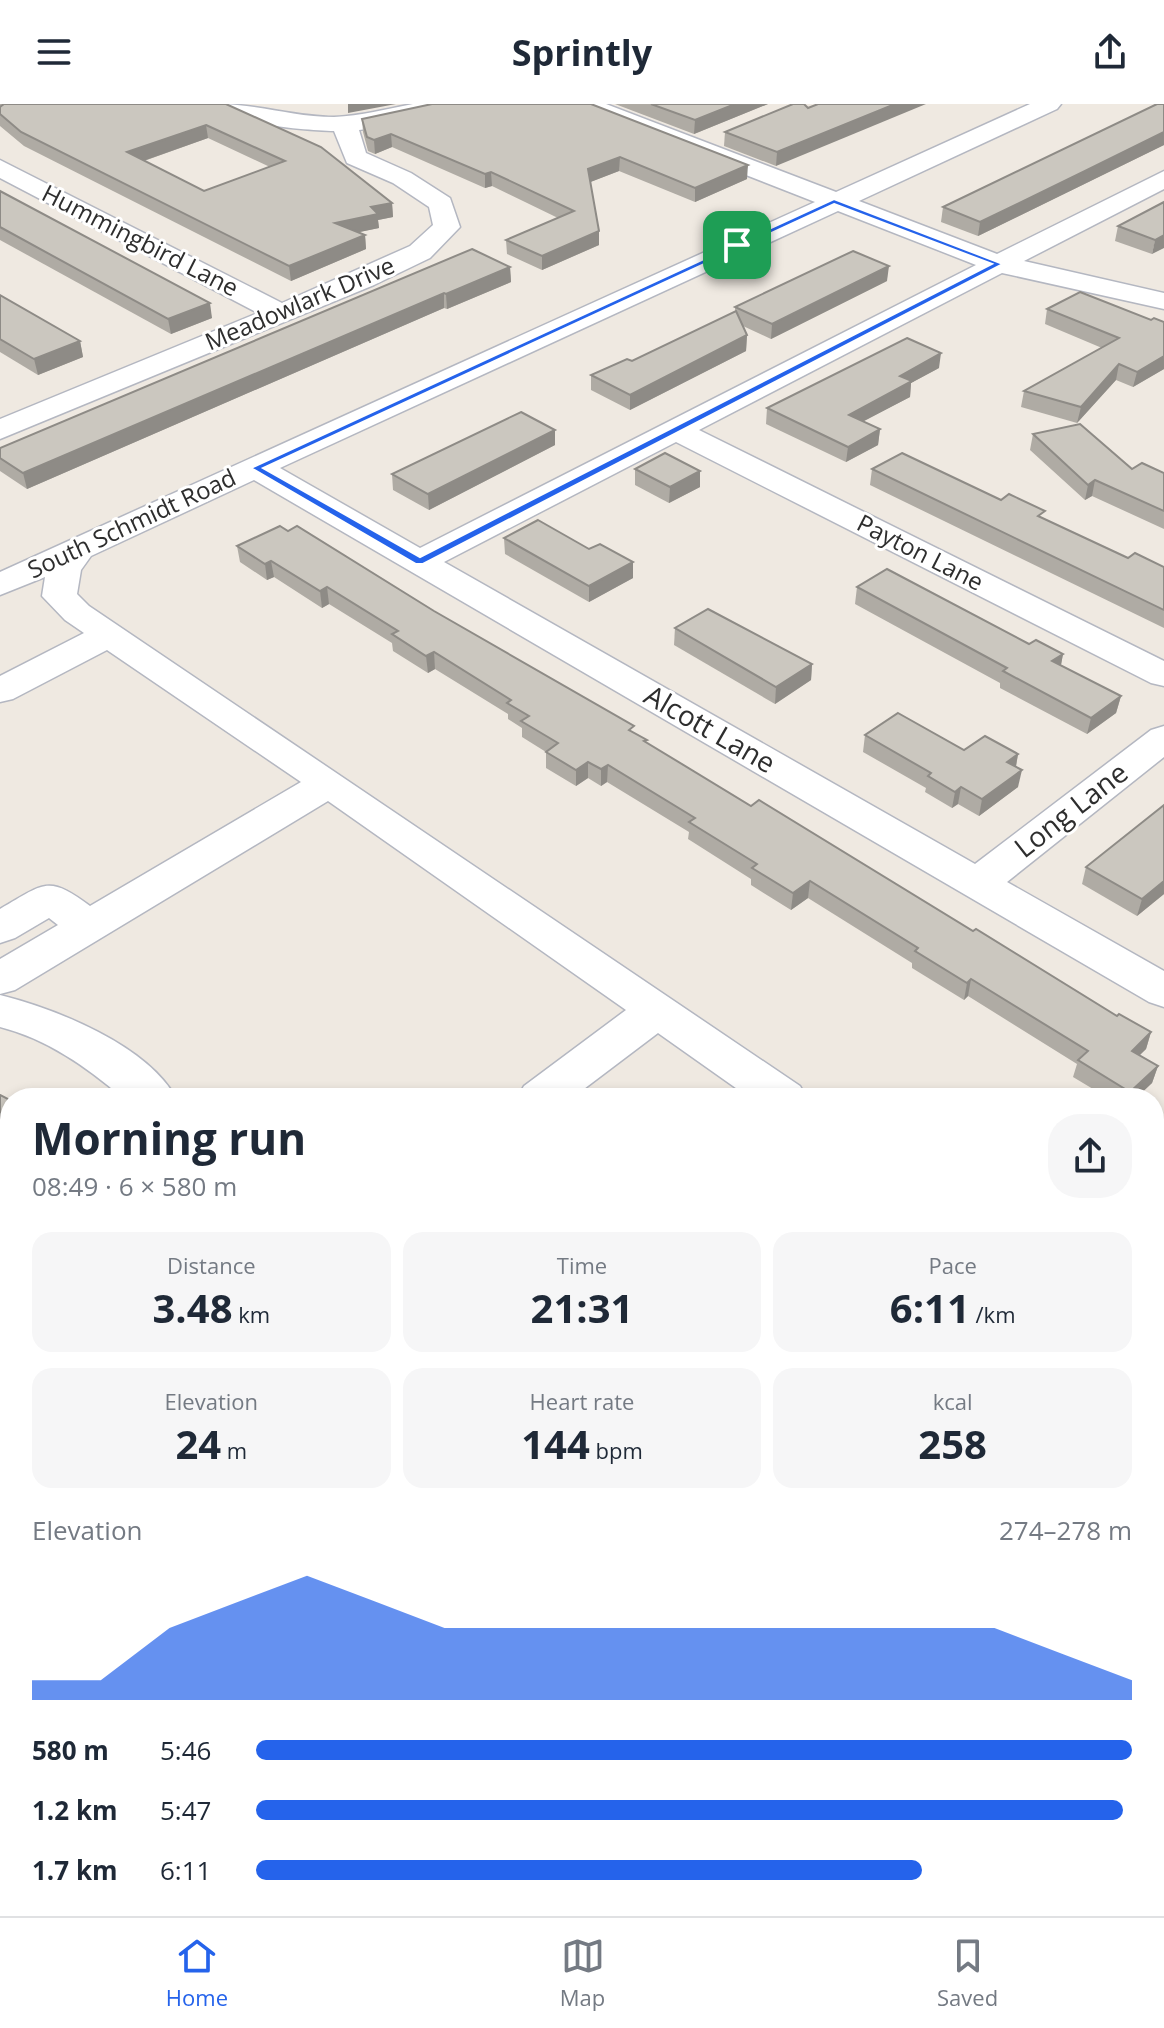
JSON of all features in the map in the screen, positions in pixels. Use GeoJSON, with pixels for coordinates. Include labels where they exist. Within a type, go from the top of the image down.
{"type":"FeatureCollection","features":[{"type":"Feature","properties":{"kind":"street"},"geometry":{"type":"LineString","coordinates":[[230,104],[270,118],[347,124],[397,117],[438,104]]}},
{"type":"Feature","properties":{"kind":"street"},"geometry":{"type":"LineString","coordinates":[[585,104],[999,264],[1164,301]]}},
{"type":"Feature","properties":{"kind":"street","name":"South Schmidt Road"},"geometry":{"type":"LineString","coordinates":[[0,585],[1049,104]]}},
{"type":"Feature","properties":{"kind":"street","name":"Meadowlark Drive"},"geometry":{"type":"LineString","coordinates":[[7,419],[280,313],[420,252],[447,227],[441,203],[402,178],[356,158],[346,135],[347,124]]}},
{"type":"Feature","properties":{"kind":"street"},"geometry":{"type":"LineString","coordinates":[[694,146],[725,134]]}},
{"type":"Feature","properties":{"kind":"street","name":"Hummingbird Lane"},"geometry":{"type":"LineString","coordinates":[[0,168],[280,313]]}},
{"type":"Feature","properties":{"kind":"street"},"geometry":{"type":"LineString","coordinates":[[420,561],[1164,179]]}},
{"type":"Feature","properties":{"kind":"street","name":"Payton Lane"},"geometry":{"type":"LineString","coordinates":[[676,430],[1164,675]]}},
{"type":"Feature","properties":{"kind":"street","name":"Alcott Lane"},"geometry":{"type":"LineString","coordinates":[[256,468],[1164,991]]}},
{"type":"Feature","properties":{"kind":"street"},"geometry":{"type":"LineString","coordinates":[[79,549],[64,569],[59,596],[108,635],[329,783],[770,1088]]}},
{"type":"Feature","properties":{"kind":"street"},"geometry":{"type":"LineString","coordinates":[[10,674],[108,635]]}},
{"type":"Feature","properties":{"kind":"street","name":"Long Lane"},"geometry":{"type":"LineString","coordinates":[[978,883],[1164,738]]}},
{"type":"Feature","properties":{"kind":"street"},"geometry":{"type":"LineString","coordinates":[[0,979],[329,783]]}},
{"type":"Feature","properties":{"kind":"street"},"geometry":{"type":"LineString","coordinates":[[0,928],[51,898],[88,926]]}},
{"type":"Feature","properties":{"kind":"street"},"geometry":{"type":"LineString","coordinates":[[553,1088],[657,1010]]}},
{"type":"Feature","properties":{"kind":"street"},"geometry":{"type":"LineString","coordinates":[[0,1011],[35,1020],[104,1056],[141,1088]]}},
{"type":"Feature","properties":{"kind":"building"},"geometry":{"type":"Polygon","coordinates":[[[4,104],[226,104],[321,147],[392,203],[371,207],[378,214],[335,223],[365,235],[289,266],[21,132],[0,114],[0,107],[4,104]],[[206,125],[127,152],[204,191],[285,161],[206,125]]]}},
{"type":"Feature","properties":{"kind":"building"},"geometry":{"type":"Polygon","coordinates":[[[432,104],[591,104],[748,165],[695,188],[620,157],[588,169],[599,231],[542,256],[506,240],[574,211],[491,172],[485,174],[391,134],[374,140],[367,137],[362,119],[432,104]]]}},
{"type":"Feature","properties":{"kind":"building"},"geometry":{"type":"Polygon","coordinates":[[[651,104],[735,104],[695,120],[651,104]]]}},
{"type":"Feature","properties":{"kind":"building"},"geometry":{"type":"Polygon","coordinates":[[[793,104],[804,104],[808,108],[818,104],[895,104],[777,152],[725,132],[793,104]]]}},
{"type":"Feature","properties":{"kind":"building"},"geometry":{"type":"Polygon","coordinates":[[[1157,104],[1164,104],[1164,132],[980,222],[943,207],[1157,104]]]}},
{"type":"Feature","properties":{"kind":"building"},"geometry":{"type":"Polygon","coordinates":[[[0,191],[210,303],[168,319],[0,227],[0,191]]]}},
{"type":"Feature","properties":{"kind":"building"},"geometry":{"type":"Polygon","coordinates":[[[1164,202],[1164,235],[1155,240],[1118,226],[1164,202]]]}},
{"type":"Feature","properties":{"kind":"building"},"geometry":{"type":"Polygon","coordinates":[[[472,249],[510,267],[23,473],[0,458],[0,448],[472,249]]]}},
{"type":"Feature","properties":{"kind":"building"},"geometry":{"type":"Polygon","coordinates":[[[853,251],[889,266],[772,324],[735,307],[853,251]]]}},
{"type":"Feature","properties":{"kind":"building"},"geometry":{"type":"Polygon","coordinates":[[[1080,292],[1151,320],[1154,318],[1164,322],[1164,356],[1137,372],[1119,364],[1081,407],[1024,391],[1119,338],[1047,309],[1080,292]]]}},
{"type":"Feature","properties":{"kind":"building"},"geometry":{"type":"Polygon","coordinates":[[[0,295],[80,341],[34,359],[0,339],[0,295]]]}},
{"type":"Feature","properties":{"kind":"building"},"geometry":{"type":"Polygon","coordinates":[[[736,311],[747,335],[630,395],[591,375],[627,359],[632,361],[736,311]]]}},
{"type":"Feature","properties":{"kind":"building"},"geometry":{"type":"Polygon","coordinates":[[[907,338],[941,353],[900,376],[912,381],[849,415],[880,429],[848,447],[767,408],[907,338]]]}},
{"type":"Feature","properties":{"kind":"building"},"geometry":{"type":"Polygon","coordinates":[[[521,412],[555,430],[428,494],[392,474],[521,412]]]}},
{"type":"Feature","properties":{"kind":"building"},"geometry":{"type":"Polygon","coordinates":[[[1080,424],[1132,469],[1142,463],[1164,473],[1164,511],[1095,480],[1088,485],[1033,434],[1080,424]]]}},
{"type":"Feature","properties":{"kind":"building"},"geometry":{"type":"Polygon","coordinates":[[[665,453],[700,471],[670,487],[635,469],[665,453]]]}},
{"type":"Feature","properties":{"kind":"building"},"geometry":{"type":"Polygon","coordinates":[[[902,453],[1001,500],[1009,494],[1045,511],[1038,516],[1128,558],[1135,553],[1164,567],[1164,610],[872,469],[902,453]]]}},
{"type":"Feature","properties":{"kind":"building"},"geometry":{"type":"Polygon","coordinates":[[[538,520],[589,549],[600,544],[633,562],[589,586],[504,538],[538,520]]]}},
{"type":"Feature","properties":{"kind":"building"},"geometry":{"type":"Polygon","coordinates":[[[280,526],[288,531],[297,526],[434,611],[634,726],[629,730],[647,740],[644,741],[751,806],[759,800],[973,931],[976,929],[1117,1016],[1119,1014],[1151,1032],[1132,1051],[1158,1066],[1134,1088],[1124,1088],[1078,1060],[1088,1051],[971,979],[967,983],[915,951],[918,948],[810,881],[793,893],[752,868],[757,864],[689,822],[695,818],[608,765],[601,769],[588,762],[576,770],[546,752],[558,743],[521,721],[529,716],[507,703],[511,700],[434,652],[426,656],[392,634],[398,631],[327,587],[320,591],[271,561],[265,564],[237,546],[280,526]]]}},
{"type":"Feature","properties":{"kind":"building"},"geometry":{"type":"Polygon","coordinates":[[[887,569],[1029,644],[1036,640],[1063,654],[1052,661],[1121,696],[1091,718],[1003,671],[1007,668],[857,587],[887,569]]]}},
{"type":"Feature","properties":{"kind":"building"},"geometry":{"type":"Polygon","coordinates":[[[708,609],[812,664],[776,687],[675,628],[708,609]]]}},
{"type":"Feature","properties":{"kind":"building"},"geometry":{"type":"Polygon","coordinates":[[[898,713],[964,750],[985,736],[1018,754],[1007,762],[1022,770],[982,799],[961,787],[955,792],[928,776],[931,773],[865,735],[898,713]]]}},
{"type":"Feature","properties":{"kind":"building"},"geometry":{"type":"Polygon","coordinates":[[[1164,805],[1164,881],[1142,899],[1086,867],[1164,805]]]}},
{"type":"Feature","properties":{"kind":"route"},"geometry":{"type":"LineString","coordinates":[[834,201],[999,264],[420,561],[256,468],[449,379],[737,245],[834,201]]}}]}
